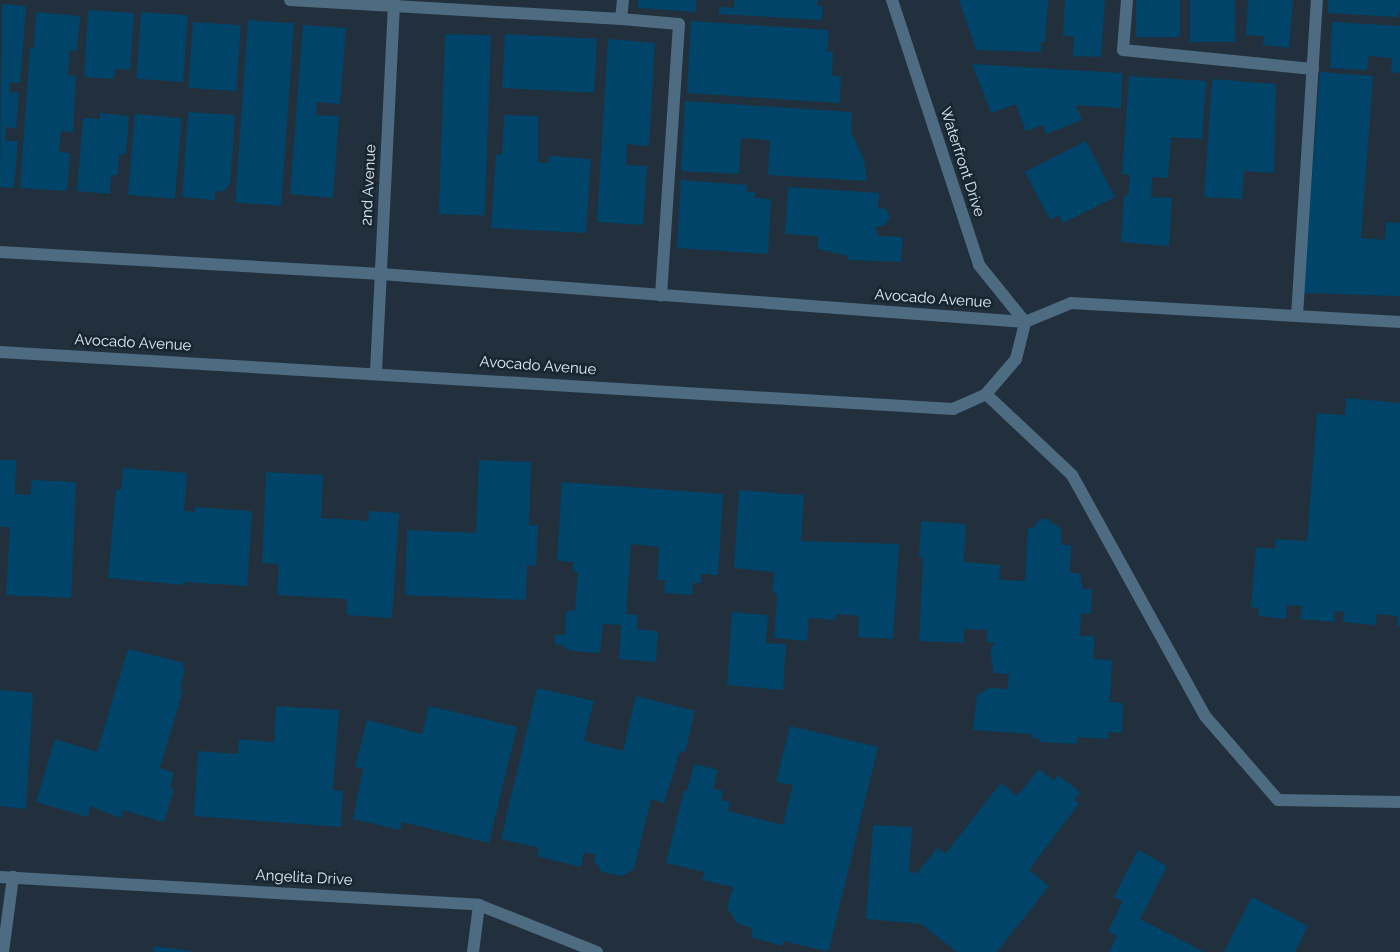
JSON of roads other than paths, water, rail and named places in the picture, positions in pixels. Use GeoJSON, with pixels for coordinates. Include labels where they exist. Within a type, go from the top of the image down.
{"type":"FeatureCollection","features":[{"type":"Feature","properties":{"kind":"street"},"geometry":{"type":"LineString","coordinates":[[290,0],[394,4],[679,24],[662,295]]}},
{"type":"Feature","properties":{"kind":"street"},"geometry":{"type":"LineString","coordinates":[[621,19],[623,0]]}},
{"type":"Feature","properties":{"kind":"street","name":"Waterfront Drive"},"geometry":{"type":"LineString","coordinates":[[892,0],[979,265],[1025,322]]}},
{"type":"Feature","properties":{"kind":"street"},"geometry":{"type":"LineString","coordinates":[[1127,0],[1124,50],[1313,69]]}},
{"type":"Feature","properties":{"kind":"street"},"geometry":{"type":"LineString","coordinates":[[1297,316],[1317,0]]}},
{"type":"Feature","properties":{"kind":"street","name":"2nd Avenue"},"geometry":{"type":"LineString","coordinates":[[376,372],[394,4]]}},
{"type":"Feature","properties":{"kind":"street","name":"Avocado Avenue"},"geometry":{"type":"LineString","coordinates":[[0,252],[381,274],[1025,322],[1071,303],[1400,322]]}},
{"type":"Feature","properties":{"kind":"street","name":"Avocado Avenue"},"geometry":{"type":"LineString","coordinates":[[0,352],[376,372],[953,409],[986,394],[1016,359],[1025,322]]}},
{"type":"Feature","properties":{"kind":"street"},"geometry":{"type":"LineString","coordinates":[[986,394],[1072,475],[1205,716],[1278,800],[1400,802]]}},
{"type":"Feature","properties":{"kind":"street","name":"Angelita Drive"},"geometry":{"type":"LineString","coordinates":[[0,877],[479,905],[597,952]]}},
{"type":"Feature","properties":{"kind":"street"},"geometry":{"type":"LineString","coordinates":[[3,952],[14,877]]}},
{"type":"Feature","properties":{"kind":"street"},"geometry":{"type":"LineString","coordinates":[[473,952],[479,905]]}}]}
